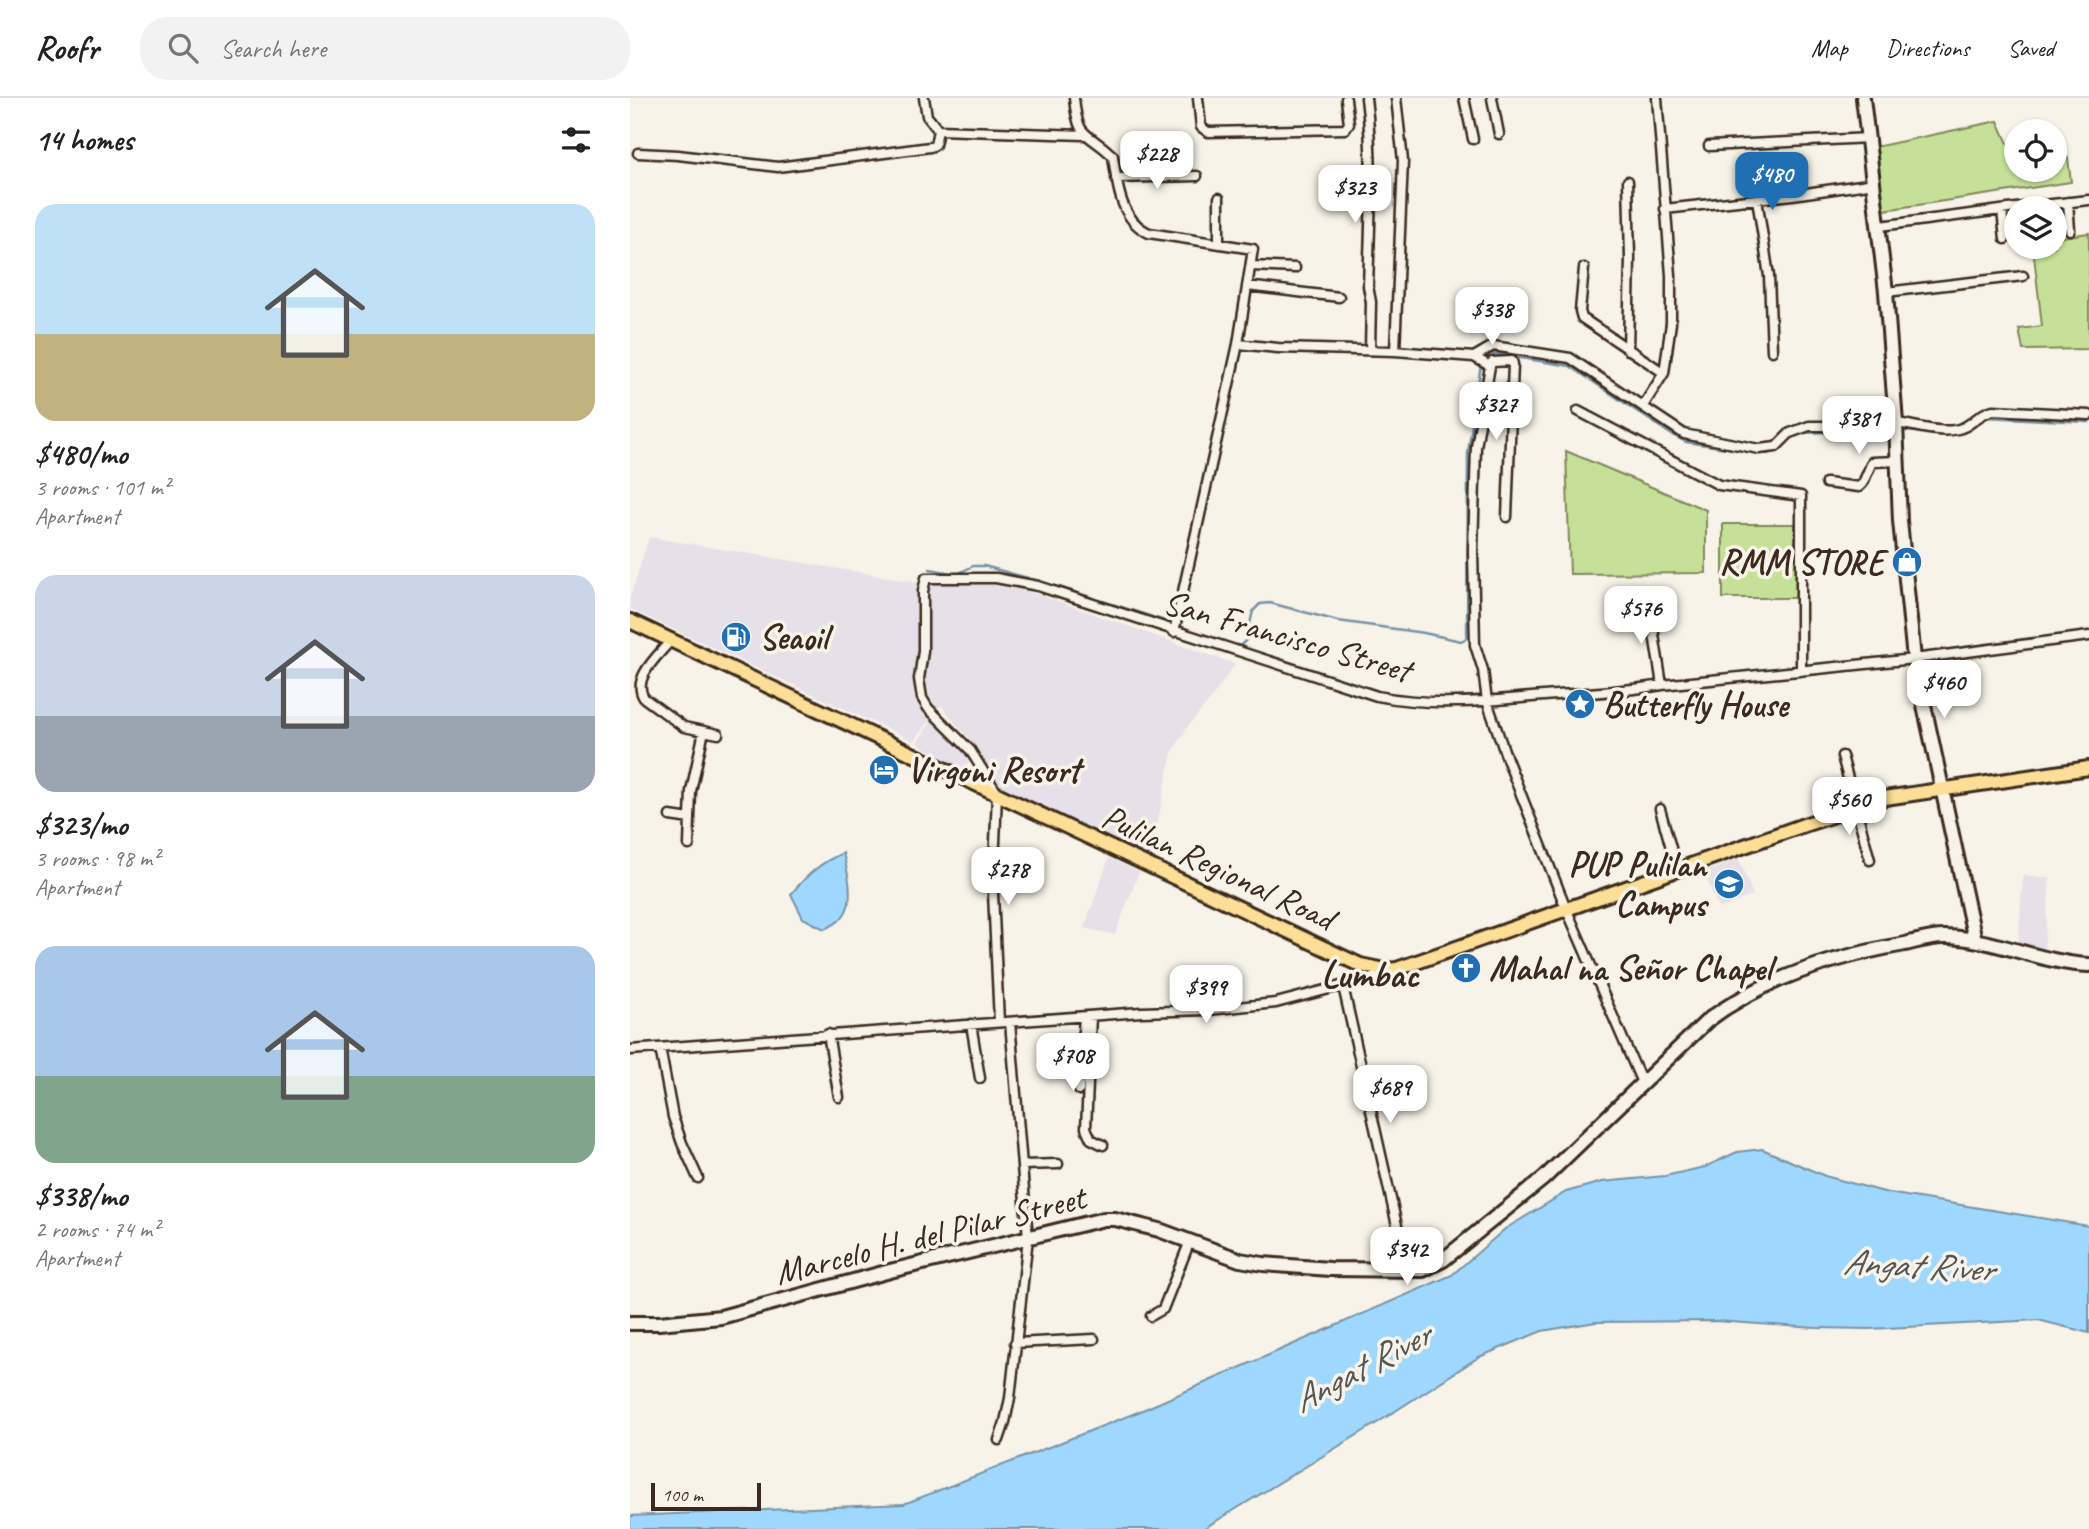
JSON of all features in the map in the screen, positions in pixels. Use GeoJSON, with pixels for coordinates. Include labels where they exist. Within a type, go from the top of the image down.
{"type":"FeatureCollection","features":[{"type":"Feature","properties":{"kind":"main road","name":"Pulilan Regional Road"},"geometry":{"type":"LineString","coordinates":[[630,621],[1360,965],[1385,970]]}},
{"type":"Feature","properties":{"kind":"main road"},"geometry":{"type":"LineString","coordinates":[[1385,970],[1410,964],[1885,798],[2089,768]]}},
{"type":"Feature","properties":{"kind":"street"},"geometry":{"type":"LineString","coordinates":[[638,153],[778,167],[930,147],[938,140],[937,130],[927,116],[924,98]]}},
{"type":"Feature","properties":{"kind":"street"},"geometry":{"type":"LineString","coordinates":[[1074,98],[1076,119],[1084,135],[1113,156],[1118,191],[1133,223],[1139,229],[1149,233],[1253,249],[1238,344],[1174,632]]}},
{"type":"Feature","properties":{"kind":"street"},"geometry":{"type":"LineString","coordinates":[[1198,98],[1201,127],[1208,132],[1345,129],[1349,124],[1346,98],[1352,98]]}},
{"type":"Feature","properties":{"kind":"street"},"geometry":{"type":"LineString","coordinates":[[1366,98],[1371,168],[1368,286],[1371,302],[1370,351]]}},
{"type":"Feature","properties":{"kind":"street"},"geometry":{"type":"LineString","coordinates":[[1395,351],[1403,161],[1396,98]]}},
{"type":"Feature","properties":{"kind":"street"},"geometry":{"type":"LineString","coordinates":[[1464,98],[1473,139]]}},
{"type":"Feature","properties":{"kind":"street"},"geometry":{"type":"LineString","coordinates":[[1492,98],[1499,134]]}},
{"type":"Feature","properties":{"kind":"street"},"geometry":{"type":"LineString","coordinates":[[1643,406],[1664,373],[1671,323],[1671,275],[1657,98]]}},
{"type":"Feature","properties":{"kind":"street"},"geometry":{"type":"LineString","coordinates":[[1863,98],[1880,226],[1896,424],[1900,521],[1914,659],[1975,940]]}},
{"type":"Feature","properties":{"kind":"street"},"geometry":{"type":"LineString","coordinates":[[937,130],[1084,135]]}},
{"type":"Feature","properties":{"kind":"street"},"geometry":{"type":"LineString","coordinates":[[1709,146],[1869,138]]}},
{"type":"Feature","properties":{"kind":"street"},"geometry":{"type":"LineString","coordinates":[[1116,178],[1197,176]]}},
{"type":"Feature","properties":{"kind":"street"},"geometry":{"type":"LineString","coordinates":[[1628,181],[1628,350]]}},
{"type":"Feature","properties":{"kind":"street"},"geometry":{"type":"LineString","coordinates":[[1665,209],[1875,183]]}},
{"type":"Feature","properties":{"kind":"street"},"geometry":{"type":"LineString","coordinates":[[1219,198],[1219,244]]}},
{"type":"Feature","properties":{"kind":"street"},"geometry":{"type":"LineString","coordinates":[[1757,199],[1769,276],[1772,351]]}},
{"type":"Feature","properties":{"kind":"street"},"geometry":{"type":"LineString","coordinates":[[2070,230],[2068,202],[2089,200]]}},
{"type":"Feature","properties":{"kind":"street"},"geometry":{"type":"LineString","coordinates":[[2001,210],[2004,232]]}},
{"type":"Feature","properties":{"kind":"street"},"geometry":{"type":"LineString","coordinates":[[1880,226],[2004,210]]}},
{"type":"Feature","properties":{"kind":"street"},"geometry":{"type":"LineString","coordinates":[[1251,266],[1295,268]]}},
{"type":"Feature","properties":{"kind":"street"},"geometry":{"type":"LineString","coordinates":[[1584,268],[1581,317],[1664,373]]}},
{"type":"Feature","properties":{"kind":"street"},"geometry":{"type":"LineString","coordinates":[[1886,292],[2023,276]]}},
{"type":"Feature","properties":{"kind":"street"},"geometry":{"type":"LineString","coordinates":[[1247,286],[1339,297]]}},
{"type":"Feature","properties":{"kind":"street"},"geometry":{"type":"LineString","coordinates":[[1238,344],[1474,357],[1490,366]]}},
{"type":"Feature","properties":{"kind":"street"},"geometry":{"type":"LineString","coordinates":[[1474,357],[1493,346],[1570,358],[1688,436],[1759,449],[1776,447],[1790,433],[1809,426],[1896,424],[1957,428],[1965,426],[1983,412],[1993,410],[2089,415]]}},
{"type":"Feature","properties":{"kind":"street"},"geometry":{"type":"LineString","coordinates":[[1507,517],[1513,364],[1512,361],[1497,361],[1490,366],[1476,447],[1473,551],[1475,645],[1483,670],[1487,701],[1566,908],[1642,1083]]}},
{"type":"Feature","properties":{"kind":"street"},"geometry":{"type":"LineString","coordinates":[[1578,411],[1718,485],[1801,496],[1801,671]]}},
{"type":"Feature","properties":{"kind":"street"},"geometry":{"type":"LineString","coordinates":[[1826,483],[1859,486],[1872,462],[1898,461]]}},
{"type":"Feature","properties":{"kind":"street","name":"San Francisco Street"},"geometry":{"type":"LineString","coordinates":[[997,793],[970,750],[928,708],[922,698],[919,679],[926,578],[996,578],[1029,584],[1377,696],[1410,703],[1487,701],[1628,691],[1662,685],[1914,659],[2089,636]]}},
{"type":"Feature","properties":{"kind":"street"},"geometry":{"type":"LineString","coordinates":[[1650,602],[1662,685]]}},
{"type":"Feature","properties":{"kind":"street"},"geometry":{"type":"LineString","coordinates":[[671,640],[645,673],[640,692],[651,704],[678,723],[718,734]]}},
{"type":"Feature","properties":{"kind":"street"},"geometry":{"type":"LineString","coordinates":[[689,845],[693,779],[704,731]]}},
{"type":"Feature","properties":{"kind":"street"},"geometry":{"type":"LineString","coordinates":[[1842,756],[1870,860]]}},
{"type":"Feature","properties":{"kind":"street"},"geometry":{"type":"LineString","coordinates":[[997,793],[993,893],[999,1022]]}},
{"type":"Feature","properties":{"kind":"street"},"geometry":{"type":"LineString","coordinates":[[1660,809],[1678,869]]}},
{"type":"Feature","properties":{"kind":"street"},"geometry":{"type":"LineString","coordinates":[[670,816],[690,819]]}},
{"type":"Feature","properties":{"kind":"street","name":"Marcelo H. del Pilar Street"},"geometry":{"type":"LineString","coordinates":[[630,1323],[722,1317],[1087,1221],[1115,1219],[1159,1230],[1240,1260],[1263,1264],[1330,1269],[1423,1270],[1443,1260],[1515,1204],[1688,1037],[1726,1007],[1777,982],[1840,958],[1944,936],[1975,940],[2070,964],[2089,965]]}},
{"type":"Feature","properties":{"kind":"street"},"geometry":{"type":"LineString","coordinates":[[630,1050],[1276,1003],[1379,976],[1385,970]]}},
{"type":"Feature","properties":{"kind":"street"},"geometry":{"type":"LineString","coordinates":[[1343,986],[1407,1270]]}},
{"type":"Feature","properties":{"kind":"street"},"geometry":{"type":"LineString","coordinates":[[1079,1090],[1087,1016]]}},
{"type":"Feature","properties":{"kind":"street"},"geometry":{"type":"LineString","coordinates":[[1087,1016],[1086,1128],[1091,1139],[1103,1145]]}},
{"type":"Feature","properties":{"kind":"street"},"geometry":{"type":"LineString","coordinates":[[999,1440],[1010,1398],[1028,1238],[1010,1022]]}},
{"type":"Feature","properties":{"kind":"street"},"geometry":{"type":"LineString","coordinates":[[971,1024],[980,1078]]}},
{"type":"Feature","properties":{"kind":"street"},"geometry":{"type":"LineString","coordinates":[[828,1034],[839,1097]]}},
{"type":"Feature","properties":{"kind":"street"},"geometry":{"type":"LineString","coordinates":[[660,1048],[673,1117],[698,1178]]}},
{"type":"Feature","properties":{"kind":"street"},"geometry":{"type":"LineString","coordinates":[[1022,1166],[1058,1164]]}},
{"type":"Feature","properties":{"kind":"street"},"geometry":{"type":"LineString","coordinates":[[1151,1316],[1163,1310],[1191,1241]]}},
{"type":"Feature","properties":{"kind":"street"},"geometry":{"type":"LineString","coordinates":[[1016,1343],[1094,1339]]}},
{"type":"Feature","properties":{"kind":"shaded area"},"geometry":{"type":"Polygon","coordinates":[[[649,537],[918,582],[993,582],[1040,595],[1235,664],[1188,726],[1172,753],[1150,859],[972,773],[982,755],[941,705],[914,741],[630,609],[630,598],[649,537]]]}},
{"type":"Feature","properties":{"kind":"shaded area"},"geometry":{"type":"Polygon","coordinates":[[[932,720],[972,756],[964,771],[917,743],[932,720]]]}},
{"type":"Feature","properties":{"kind":"shaded area"},"geometry":{"type":"Polygon","coordinates":[[[1109,858],[1139,872],[1115,935],[1084,928],[1109,858]]]}},
{"type":"Feature","properties":{"kind":"shaded area","name":"PUP Pulilan Campus"},"geometry":{"type":"Polygon","coordinates":[[[1739,859],[1753,895],[1719,909],[1704,872],[1739,859]]]}},
{"type":"Feature","properties":{"kind":"shaded area"},"geometry":{"type":"Polygon","coordinates":[[[2023,875],[2050,878],[2044,951],[2018,945],[2023,875]]]}},
{"type":"Feature","properties":{"kind":"green space"},"geometry":{"type":"Polygon","coordinates":[[[1998,121],[2004,135],[2004,182],[2067,182],[2068,158],[2071,182],[1884,210],[1875,147],[1998,121]]]}},
{"type":"Feature","properties":{"kind":"green space"},"geometry":{"type":"Polygon","coordinates":[[[2089,233],[2089,349],[2023,350],[2019,329],[2042,326],[2034,259],[2067,259],[2067,236],[2089,233]]]}},
{"type":"Feature","properties":{"kind":"green space"},"geometry":{"type":"Polygon","coordinates":[[[1566,451],[1706,510],[1706,573],[1570,574],[1566,451]]]}},
{"type":"Feature","properties":{"kind":"green space"},"geometry":{"type":"Polygon","coordinates":[[[1723,524],[1795,524],[1796,598],[1723,598],[1723,524]]]}},
{"type":"Feature","properties":{"kind":"water"},"geometry":{"type":"Polygon","coordinates":[[[843,853],[850,887],[848,907],[843,916],[824,929],[803,918],[791,894],[815,870],[843,853]]]}},
{"type":"Feature","properties":{"kind":"water","name":"Angat River"},"geometry":{"type":"Polygon","coordinates":[[[1762,1149],[1825,1176],[1888,1193],[2089,1226],[2089,1333],[2038,1320],[1869,1329],[1716,1321],[1596,1322],[1542,1331],[1479,1357],[1203,1529],[630,1529],[630,1516],[904,1504],[1138,1412],[1452,1275],[1505,1229],[1566,1192],[1602,1182],[1665,1176],[1705,1167],[1737,1152],[1762,1149]]]}},
{"type":"Feature","properties":{"kind":"waterway"},"geometry":{"type":"LineString","coordinates":[[1482,358],[1489,353],[1570,366],[1686,442],[1768,454]]}},
{"type":"Feature","properties":{"kind":"waterway"},"geometry":{"type":"LineString","coordinates":[[1233,646],[1240,646],[1246,640],[1253,611],[1260,604],[1270,603],[1338,621],[1461,641],[1467,638],[1468,453],[1481,364]]}},
{"type":"Feature","properties":{"kind":"waterway"},"geometry":{"type":"LineString","coordinates":[[1984,417],[2089,422]]}},
{"type":"Feature","properties":{"kind":"waterway"},"geometry":{"type":"LineString","coordinates":[[1801,433],[1885,430]]}},
{"type":"Feature","properties":{"kind":"waterway"},"geometry":{"type":"LineString","coordinates":[[1901,430],[1937,435],[1964,433]]}},
{"type":"Feature","properties":{"kind":"waterway"},"geometry":{"type":"LineString","coordinates":[[930,569],[957,574],[973,566],[984,566],[1028,578]]}},
{"type":"Feature","properties":{"kind":"waterway"},"geometry":{"type":"LineString","coordinates":[[1032,579],[1042,582]]}},
{"type":"Feature","properties":{"kind":"waterway"},"geometry":{"type":"LineString","coordinates":[[1045,583],[1055,586]]}},
{"type":"Feature","properties":{"kind":"waterway"},"geometry":{"type":"LineString","coordinates":[[1059,587],[1168,622]]}},
{"type":"Feature","properties":{"kind":"waterway"},"geometry":{"type":"LineString","coordinates":[[1182,627],[1211,638]]}},
{"type":"Feature","properties":{"kind":"place","name":"RMM STORE"},"geometry":{"type":"Point","coordinates":[1907,562]}},
{"type":"Feature","properties":{"kind":"place","name":"Seaoil"},"geometry":{"type":"Point","coordinates":[736,637]}},
{"type":"Feature","properties":{"kind":"place","name":"Butterfly House"},"geometry":{"type":"Point","coordinates":[1580,704]}},
{"type":"Feature","properties":{"kind":"place","name":"Virgoni Resort"},"geometry":{"type":"Point","coordinates":[884,770]}},
{"type":"Feature","properties":{"kind":"place","name":"PUP Pulilan Campus"},"geometry":{"type":"Point","coordinates":[1729,884]}},
{"type":"Feature","properties":{"kind":"place","name":"Mahal na Señor Chapel"},"geometry":{"type":"Point","coordinates":[1466,968]}},
{"type":"Feature","properties":{"kind":"district","name":"Lumbac"},"geometry":{"type":"Point","coordinates":[1370,974]}}]}
